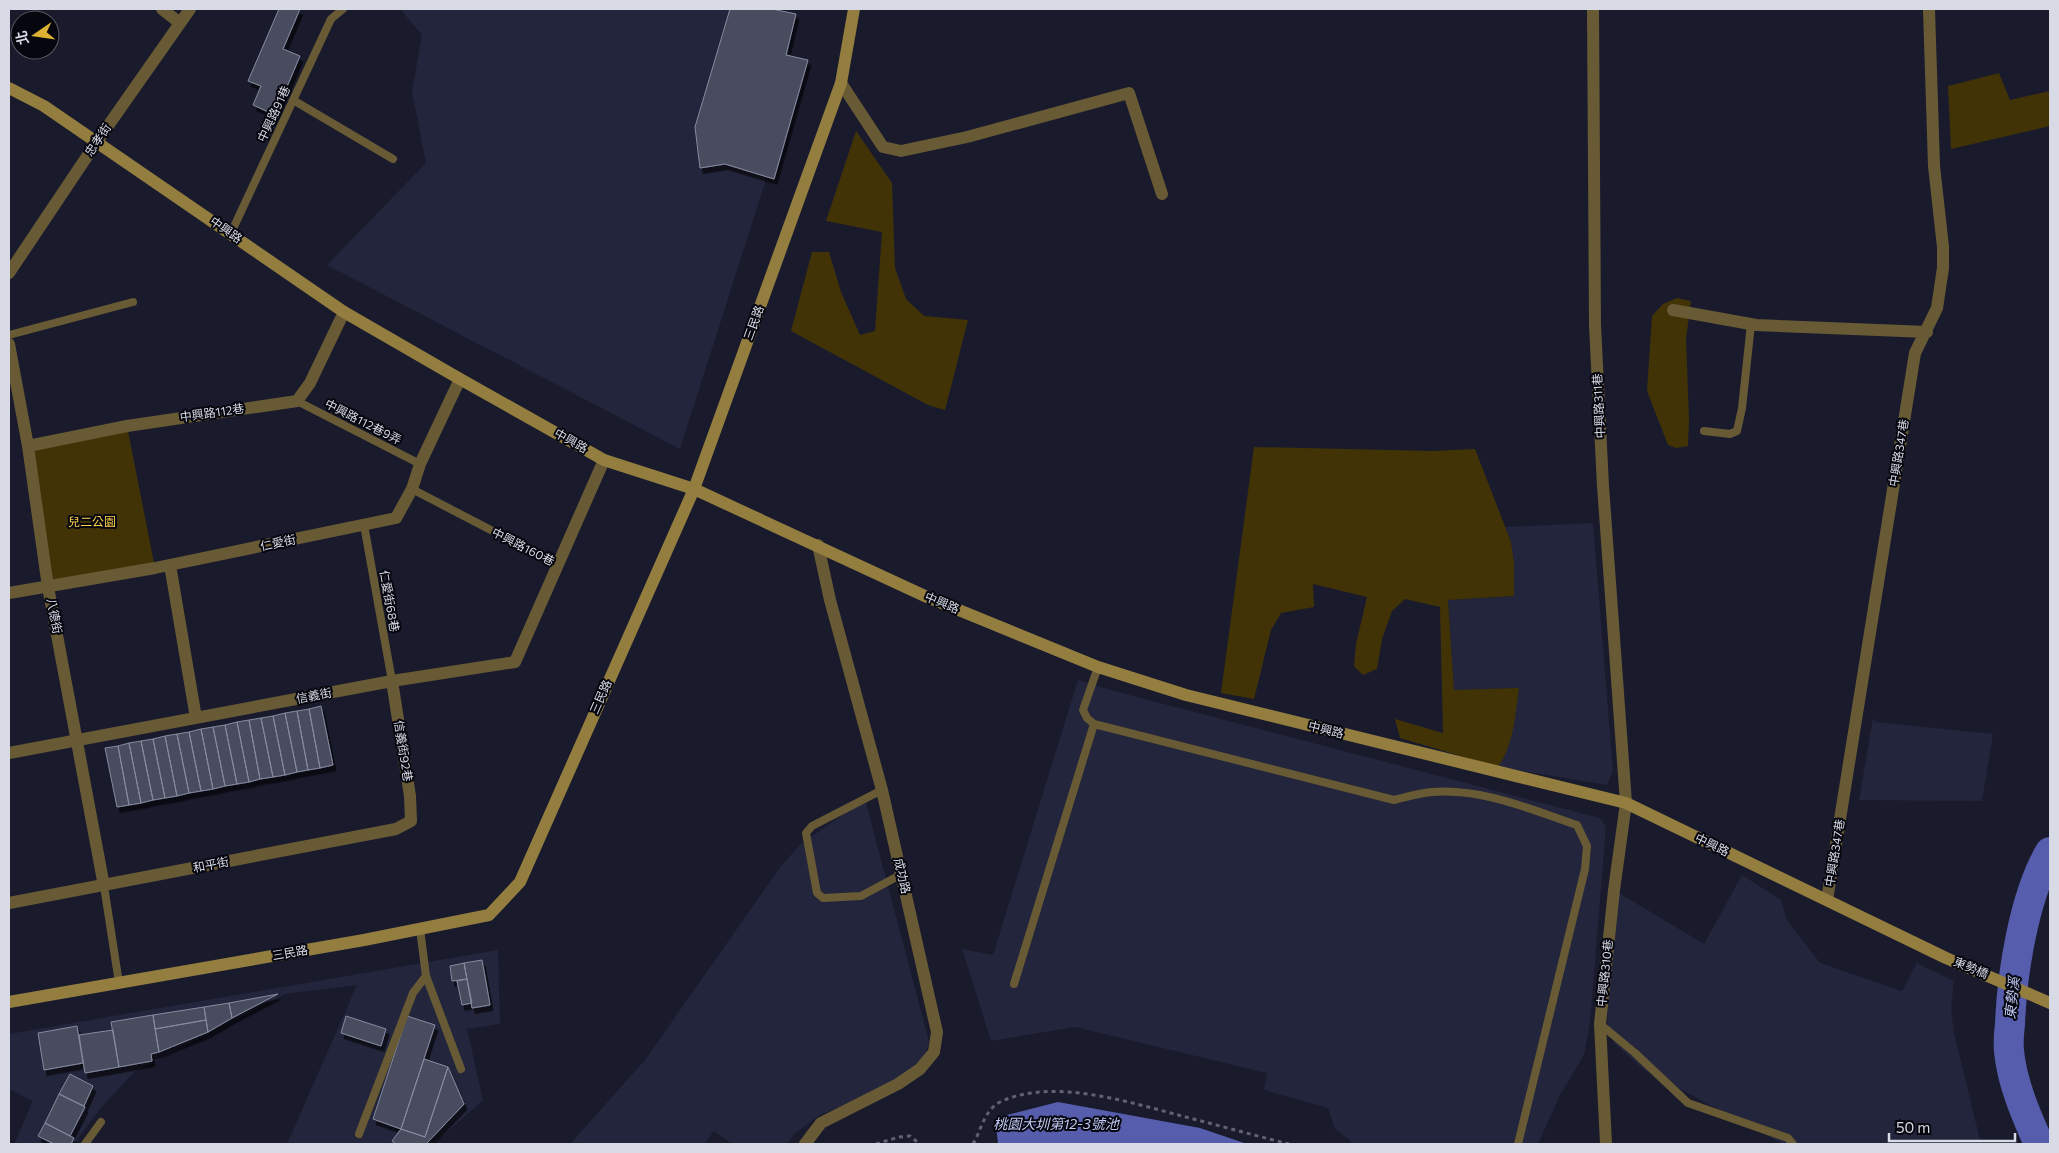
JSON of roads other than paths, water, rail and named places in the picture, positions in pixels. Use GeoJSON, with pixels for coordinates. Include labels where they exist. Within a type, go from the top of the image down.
{"type":"FeatureCollection","features":[{"type":"Feature","properties":{"kind":"street"},"geometry":{"type":"LineString","coordinates":[[162,9],[180,23]]}},
{"type":"Feature","properties":{"kind":"street","name":"忠孝街"},"geometry":{"type":"LineString","coordinates":[[9,273],[96,143],[190,9]]}},
{"type":"Feature","properties":{"kind":"street","name":"三民路"},"geometry":{"type":"LineString","coordinates":[[9,1002],[489,915],[520,882],[694,489],[841,83],[854,9]]}},
{"type":"Feature","properties":{"kind":"street","name":"中興路311巷"},"geometry":{"type":"LineString","coordinates":[[1593,9],[1595,325],[1603,486],[1626,803]]}},
{"type":"Feature","properties":{"kind":"street","name":"中興路347巷"},"geometry":{"type":"LineString","coordinates":[[1827,900],[1915,353],[1927,332],[1937,308],[1943,268],[1943,247],[1934,166],[1929,9]]}},
{"type":"Feature","properties":{"kind":"street"},"geometry":{"type":"LineString","coordinates":[[841,83],[883,146],[901,151],[967,137],[1129,93],[1162,194]]}},
{"type":"Feature","properties":{"kind":"street","name":"中興路"},"geometry":{"type":"LineString","coordinates":[[9,88],[44,106],[344,312],[460,380],[604,460],[694,489],[928,597],[1098,667],[1186,696],[1626,803],[1946,958]]}},
{"type":"Feature","properties":{"kind":"street"},"geometry":{"type":"LineString","coordinates":[[1673,310],[1751,324],[1927,332]]}},
{"type":"Feature","properties":{"kind":"street"},"geometry":{"type":"LineString","coordinates":[[297,401],[310,382],[344,312]]}},
{"type":"Feature","properties":{"kind":"street","name":"八德街"},"geometry":{"type":"LineString","coordinates":[[9,344],[28,446],[48,587],[104,886]]}},
{"type":"Feature","properties":{"kind":"street","name":"仁愛街"},"geometry":{"type":"LineString","coordinates":[[9,593],[170,565],[396,518],[412,489],[420,464],[460,380]]}},
{"type":"Feature","properties":{"kind":"street","name":"中興路112巷"},"geometry":{"type":"LineString","coordinates":[[28,446],[127,426],[297,401]]}},
{"type":"Feature","properties":{"kind":"street","name":"中興路160巷"},"geometry":{"type":"LineString","coordinates":[[558,565],[604,460]]}},
{"type":"Feature","properties":{"kind":"street","name":"成功路"},"geometry":{"type":"LineString","coordinates":[[806,1144],[821,1123],[898,1084],[920,1069],[934,1052],[937,1032],[882,790],[830,600],[818,545]]}},
{"type":"Feature","properties":{"kind":"street"},"geometry":{"type":"LineString","coordinates":[[170,565],[196,718]]}},
{"type":"Feature","properties":{"kind":"street","name":"信義街"},"geometry":{"type":"LineString","coordinates":[[9,753],[392,681],[515,662],[558,565]]}},
{"type":"Feature","properties":{"kind":"street","name":"信義街92巷"},"geometry":{"type":"LineString","coordinates":[[392,681],[410,796],[411,822]]}},
{"type":"Feature","properties":{"kind":"street","name":"中興路310巷"},"geometry":{"type":"LineString","coordinates":[[1606,1144],[1600,1024],[1614,890],[1626,803]]}},
{"type":"Feature","properties":{"kind":"street","name":"和平街"},"geometry":{"type":"LineString","coordinates":[[9,903],[396,829],[411,822]]}},
{"type":"Feature","properties":{"kind":"street","name":"東勢橋"},"geometry":{"type":"LineString","coordinates":[[1946,958],[2050,1003]]}},
{"type":"Feature","properties":{"kind":"lane","name":"中興路91巷"},"geometry":{"type":"LineString","coordinates":[[231,234],[331,19],[343,9]]}},
{"type":"Feature","properties":{"kind":"lane"},"geometry":{"type":"LineString","coordinates":[[293,100],[392,159]]}},
{"type":"Feature","properties":{"kind":"lane"},"geometry":{"type":"LineString","coordinates":[[9,335],[133,302]]}},
{"type":"Feature","properties":{"kind":"lane"},"geometry":{"type":"LineString","coordinates":[[1704,432],[1730,434],[1737,431],[1742,408],[1751,324]]}},
{"type":"Feature","properties":{"kind":"lane","name":"中興路112巷9弄"},"geometry":{"type":"LineString","coordinates":[[297,401],[420,464]]}},
{"type":"Feature","properties":{"kind":"lane","name":"中興路160巷"},"geometry":{"type":"LineString","coordinates":[[412,489],[558,565]]}},
{"type":"Feature","properties":{"kind":"lane","name":"仁愛街68巷"},"geometry":{"type":"LineString","coordinates":[[364,525],[392,681]]}},
{"type":"Feature","properties":{"kind":"lane"},"geometry":{"type":"LineString","coordinates":[[1098,667],[1083,710],[1087,718],[1094,724],[1394,800],[1431,792],[1474,794],[1496,798],[1576,825],[1588,846],[1585,869],[1518,1144]]}},
{"type":"Feature","properties":{"kind":"lane"},"geometry":{"type":"LineString","coordinates":[[1014,984],[1094,724]]}},
{"type":"Feature","properties":{"kind":"lane"},"geometry":{"type":"LineString","coordinates":[[882,790],[812,826],[806,833],[816,893],[822,898],[860,896],[902,874]]}},
{"type":"Feature","properties":{"kind":"lane"},"geometry":{"type":"LineString","coordinates":[[104,886],[119,983]]}},
{"type":"Feature","properties":{"kind":"lane"},"geometry":{"type":"LineString","coordinates":[[420,929],[426,976],[461,1069]]}},
{"type":"Feature","properties":{"kind":"lane"},"geometry":{"type":"LineString","coordinates":[[359,1134],[413,994],[426,976]]}},
{"type":"Feature","properties":{"kind":"lane"},"geometry":{"type":"LineString","coordinates":[[1600,1024],[1635,1053],[1688,1103],[1788,1138],[1793,1144]]}},
{"type":"Feature","properties":{"kind":"lane"},"geometry":{"type":"LineString","coordinates":[[84,1144],[101,1122]]}},
{"type":"Feature","properties":{"kind":"water","name":"桃園大圳第12-3號池"},"geometry":{"type":"Polygon","coordinates":[[[1058,1102],[1200,1128],[1247,1144],[998,1143],[995,1118],[1058,1102]]]}},
{"type":"Feature","properties":{"kind":"waterway","name":"東勢溪"},"geometry":{"type":"LineString","coordinates":[[2039,1144],[2016,1087],[2009,1051],[2009,1041],[2013,982],[2021,935],[2033,890],[2050,852]]}},
{"type":"Feature","properties":{"kind":"park label","name":"兒二公園"},"geometry":{"type":"Point","coordinates":[92,522]}}]}
